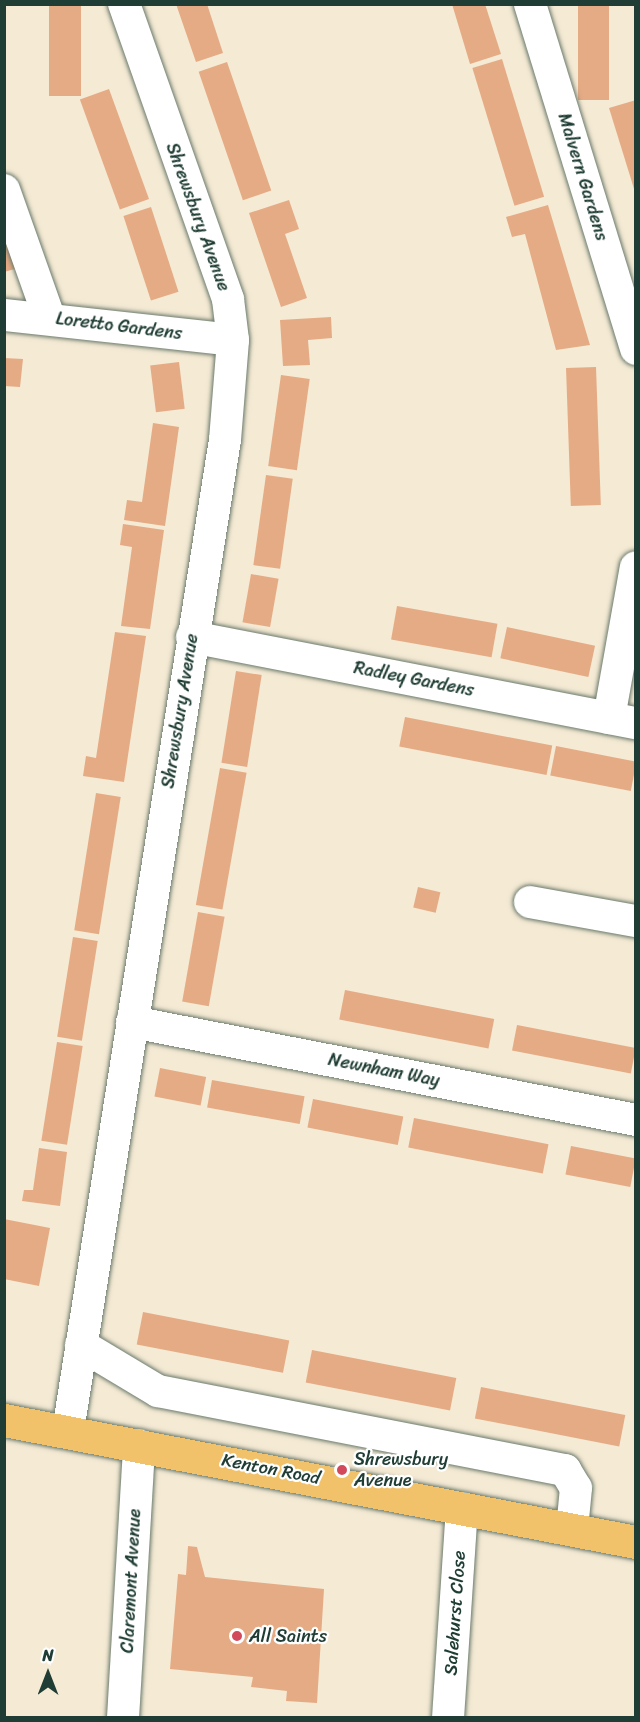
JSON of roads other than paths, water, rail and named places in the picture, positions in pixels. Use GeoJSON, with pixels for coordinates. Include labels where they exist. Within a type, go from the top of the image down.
{"type":"FeatureCollection","features":[{"type":"Feature","properties":{"kind":"main road","name":"Kenton Road"},"geometry":{"type":"LineString","coordinates":[[4,1420],[636,1542]]}},
{"type":"Feature","properties":{"kind":"street","name":"Shrewsbury Avenue"},"geometry":{"type":"LineString","coordinates":[[68,1431],[225,440],[233,340],[228,299],[124,4]]}},
{"type":"Feature","properties":{"kind":"street","name":"Malvern Gardens"},"geometry":{"type":"LineString","coordinates":[[530,4],[636,350]]}},
{"type":"Feature","properties":{"kind":"street"},"geometry":{"type":"LineString","coordinates":[[4,190],[49,317]]}},
{"type":"Feature","properties":{"kind":"street","name":"Loretto Gardens"},"geometry":{"type":"LineString","coordinates":[[4,315],[49,317],[233,340]]}},
{"type":"Feature","properties":{"kind":"street"},"geometry":{"type":"LineString","coordinates":[[622,721],[636,567]]}},
{"type":"Feature","properties":{"kind":"street","name":"Radley Gardens"},"geometry":{"type":"LineString","coordinates":[[192,637],[622,721]]}},
{"type":"Feature","properties":{"kind":"street"},"geometry":{"type":"LineString","coordinates":[[530,902],[636,921]]}},
{"type":"Feature","properties":{"kind":"street","name":"Newnham Way"},"geometry":{"type":"LineString","coordinates":[[132,1022],[636,1120]]}},
{"type":"Feature","properties":{"kind":"street"},"geometry":{"type":"LineString","coordinates":[[81,1345],[158,1391],[565,1470],[576,1488],[572,1529]]}},
{"type":"Feature","properties":{"kind":"street","name":"Claremont Avenue"},"geometry":{"type":"LineString","coordinates":[[123,1718],[146,1521],[139,1445]]}},
{"type":"Feature","properties":{"kind":"street","name":"Salehurst Close"},"geometry":{"type":"LineString","coordinates":[[448,1718],[462,1508]]}},
{"type":"Feature","properties":{"kind":"place","name":"Shrewsbury Avenue"},"geometry":{"type":"Point","coordinates":[342,1470]}},
{"type":"Feature","properties":{"kind":"place","name":"All Saints"},"geometry":{"type":"Point","coordinates":[237,1636]}}]}
